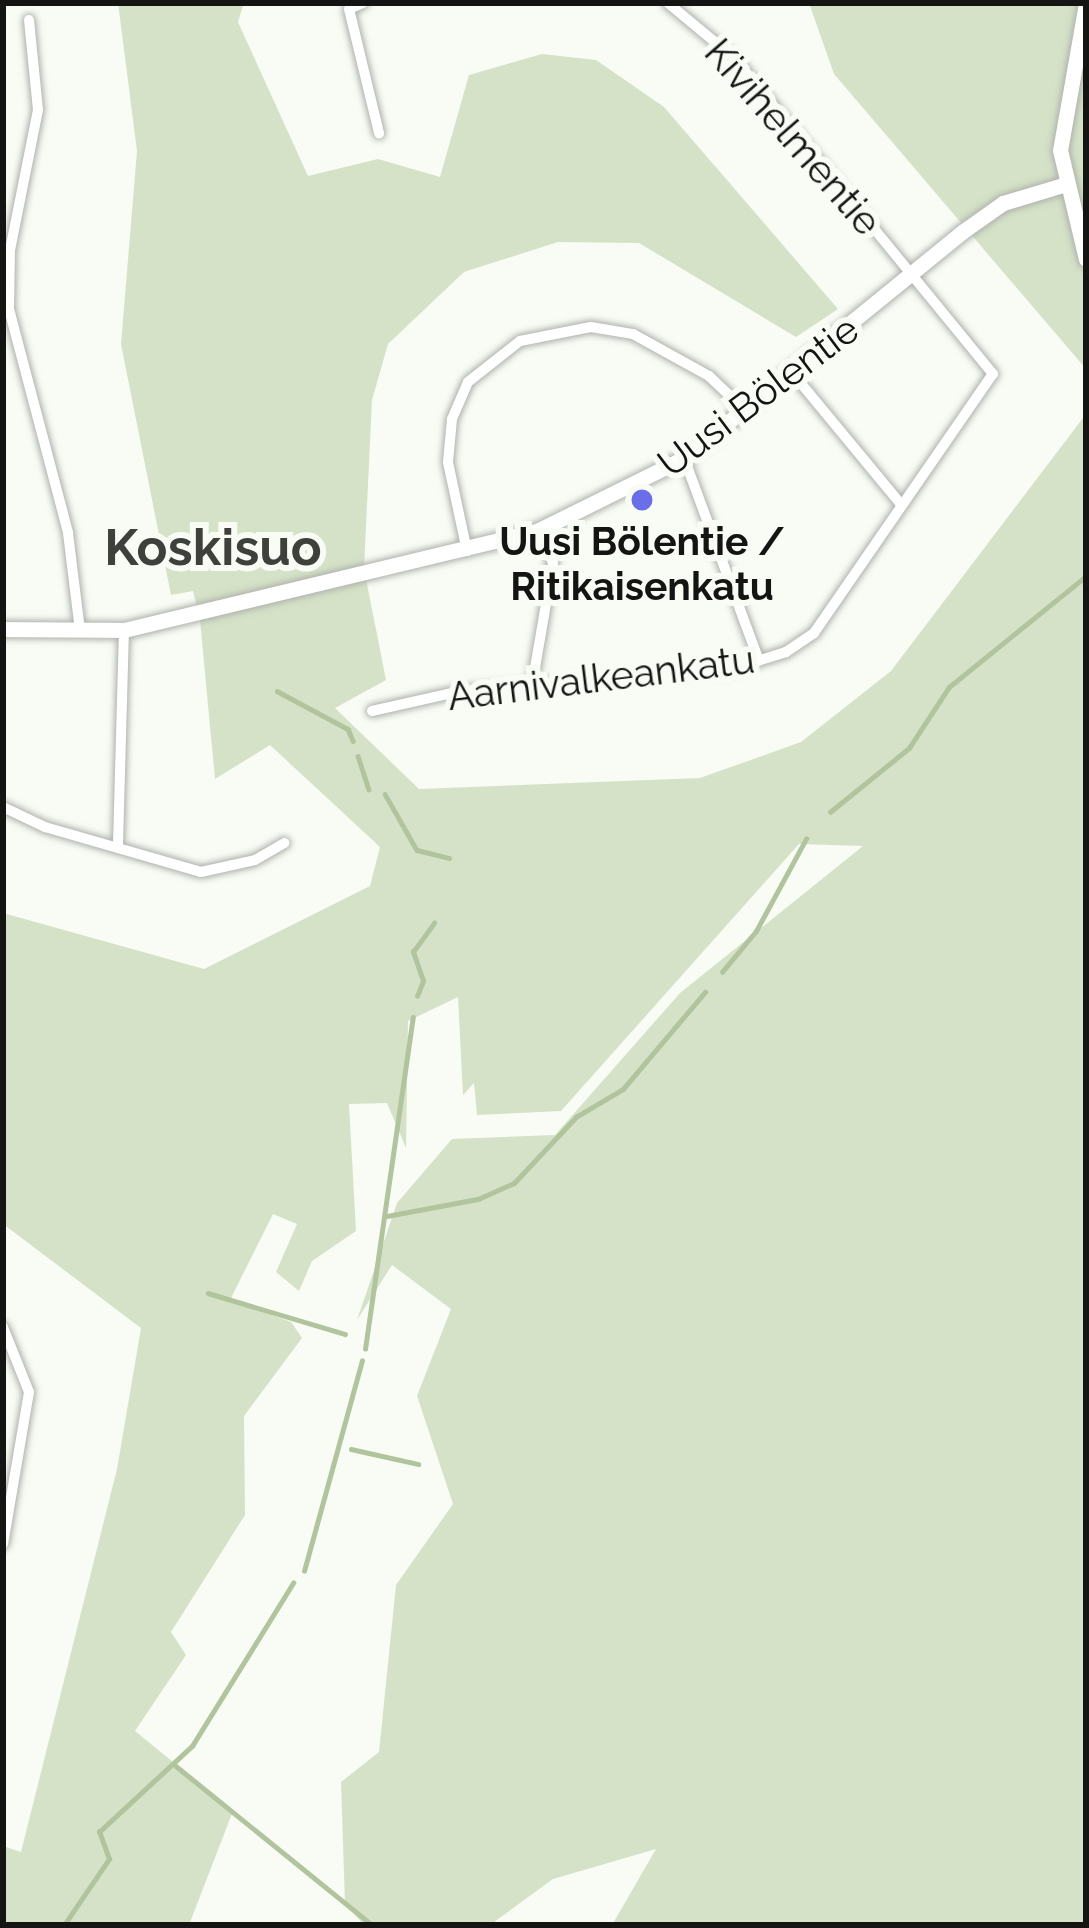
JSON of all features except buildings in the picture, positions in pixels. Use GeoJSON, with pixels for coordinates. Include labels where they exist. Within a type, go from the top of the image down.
{"type":"FeatureCollection","features":[{"type":"Feature","properties":{"kind":"street"},"geometry":{"type":"LineString","coordinates":[[363,3],[350,9],[379,133]]}},
{"type":"Feature","properties":{"kind":"street","name":"Kivihelmentie"},"geometry":{"type":"LineString","coordinates":[[668,3],[734,58],[914,276]]}},
{"type":"Feature","properties":{"kind":"street"},"geometry":{"type":"LineString","coordinates":[[1085,3],[1065,99],[1063,184],[1086,259]]}},
{"type":"Feature","properties":{"kind":"street"},"geometry":{"type":"LineString","coordinates":[[29,20],[38,110],[10,250],[9,309],[68,533],[80,634]]}},
{"type":"Feature","properties":{"kind":"street","name":"Uusi Bölentie"},"geometry":{"type":"LineString","coordinates":[[3,629],[80,634],[124,630],[539,530],[684,458],[748,414],[1003,203],[1063,184]]}},
{"type":"Feature","properties":{"kind":"street","name":"Aarnivalkeankatu"},"geometry":{"type":"LineString","coordinates":[[372,711],[532,685],[636,681],[759,661],[814,633],[993,374],[914,276]]}},
{"type":"Feature","properties":{"kind":"street"},"geometry":{"type":"LineString","coordinates":[[467,551],[448,462],[452,419],[469,382],[520,341],[591,328],[632,334],[709,376],[748,414]]}},
{"type":"Feature","properties":{"kind":"street"},"geometry":{"type":"LineString","coordinates":[[794,375],[900,503]]}},
{"type":"Feature","properties":{"kind":"street"},"geometry":{"type":"LineString","coordinates":[[684,458],[759,661]]}},
{"type":"Feature","properties":{"kind":"street"},"geometry":{"type":"LineString","coordinates":[[532,685],[553,563],[539,530]]}},
{"type":"Feature","properties":{"kind":"street"},"geometry":{"type":"LineString","coordinates":[[118,844],[124,630]]}},
{"type":"Feature","properties":{"kind":"street"},"geometry":{"type":"LineString","coordinates":[[3,807],[45,827],[214,874],[285,843]]}},
{"type":"Feature","properties":{"kind":"street"},"geometry":{"type":"LineString","coordinates":[[3,1327],[29,1392],[3,1544]]}},
{"type":"Feature","properties":{"kind":"green space"},"geometry":{"type":"Polygon","coordinates":[[[118,3],[244,3],[238,22],[308,176],[378,159],[440,177],[469,75],[542,54],[596,60],[664,107],[838,309],[796,337],[639,243],[558,242],[464,272],[388,344],[372,400],[364,569],[386,680],[335,708],[419,789],[700,778],[801,742],[891,671],[1086,414],[1086,1925],[612,1925],[656,1849],[553,1879],[490,1925],[364,1925],[345,1904],[341,1782],[379,1752],[396,1585],[453,1504],[417,1396],[451,1309],[392,1265],[357,1320],[397,1203],[452,1139],[555,1135],[680,993],[863,846],[799,844],[561,1111],[477,1115],[474,1083],[463,1095],[458,997],[408,1021],[406,1148],[387,1103],[349,1104],[356,1231],[312,1261],[299,1291],[276,1272],[297,1224],[273,1214],[230,1300],[291,1322],[302,1338],[244,1416],[245,1515],[171,1632],[186,1655],[135,1731],[233,1811],[189,1925],[3,1925],[3,1846],[21,1852],[117,1469],[141,1328],[3,1224],[3,913],[204,969],[370,886],[380,847],[270,745],[215,779],[200,620],[193,591],[171,595],[121,344],[137,151],[118,3]]]}},
{"type":"Feature","properties":{"kind":"green space"},"geometry":{"type":"Polygon","coordinates":[[[809,3],[1086,3],[1086,369],[834,74],[809,3]]]}},
{"type":"Feature","properties":{"kind":"waterway"},"geometry":{"type":"LineString","coordinates":[[830,812],[909,748],[949,687],[1086,576]]}},
{"type":"Feature","properties":{"kind":"waterway"},"geometry":{"type":"LineString","coordinates":[[277,691],[348,729],[353,741]]}},
{"type":"Feature","properties":{"kind":"waterway"},"geometry":{"type":"LineString","coordinates":[[358,756],[369,789]]}},
{"type":"Feature","properties":{"kind":"waterway"},"geometry":{"type":"LineString","coordinates":[[385,794],[417,850],[449,858]]}},
{"type":"Feature","properties":{"kind":"waterway"},"geometry":{"type":"LineString","coordinates":[[722,972],[756,931],[806,839]]}},
{"type":"Feature","properties":{"kind":"waterway"},"geometry":{"type":"LineString","coordinates":[[417,996],[423,981],[413,952],[434,923]]}},
{"type":"Feature","properties":{"kind":"waterway"},"geometry":{"type":"LineString","coordinates":[[387,1216],[478,1199],[514,1183],[576,1117],[623,1089],[705,992]]}},
{"type":"Feature","properties":{"kind":"waterway"},"geometry":{"type":"LineString","coordinates":[[365,1349],[413,1017]]}},
{"type":"Feature","properties":{"kind":"waterway"},"geometry":{"type":"LineString","coordinates":[[208,1293],[345,1334]]}},
{"type":"Feature","properties":{"kind":"waterway"},"geometry":{"type":"LineString","coordinates":[[304,1571],[362,1361]]}},
{"type":"Feature","properties":{"kind":"waterway"},"geometry":{"type":"LineString","coordinates":[[351,1449],[418,1464]]}},
{"type":"Feature","properties":{"kind":"waterway"},"geometry":{"type":"LineString","coordinates":[[64,1925],[109,1859],[99,1832],[192,1746],[293,1583]]}},
{"type":"Feature","properties":{"kind":"waterway"},"geometry":{"type":"LineString","coordinates":[[176,1766],[372,1925]]}},
{"type":"Feature","properties":{"kind":"place","name":"Uusi Bölentie / Ritikaisenkatu"},"geometry":{"type":"Point","coordinates":[642,500]}},
{"type":"Feature","properties":{"kind":"district","name":"Koskisuo"},"geometry":{"type":"Point","coordinates":[213,547]}}]}
